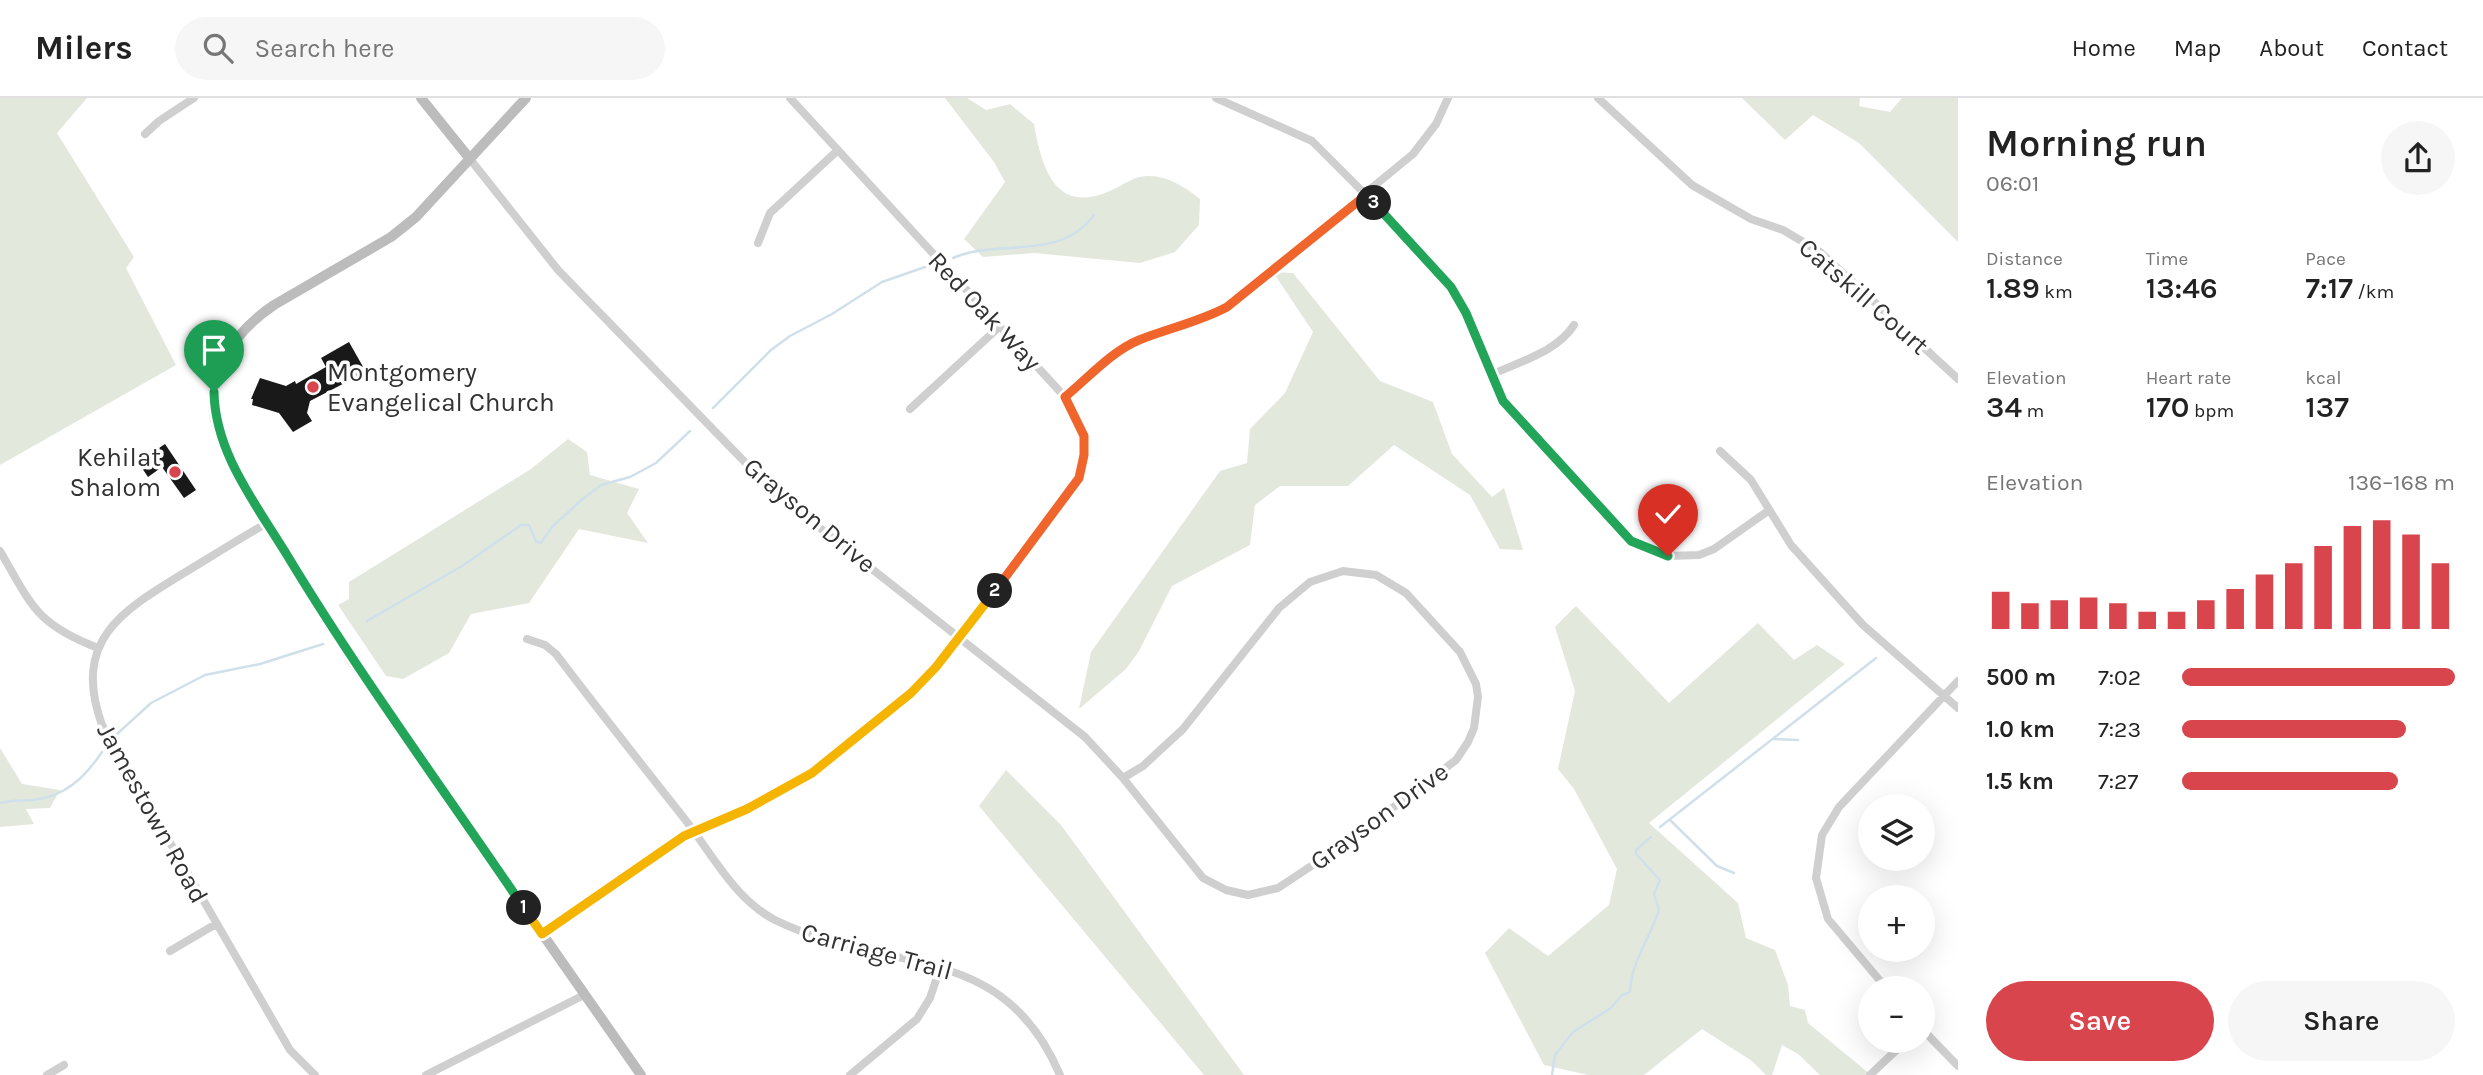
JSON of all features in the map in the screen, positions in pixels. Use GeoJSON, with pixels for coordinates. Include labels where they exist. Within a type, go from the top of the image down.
{"type":"FeatureCollection","features":[{"type":"Feature","properties":{"kind":"street"},"geometry":{"type":"LineString","coordinates":[[145,134],[159,121],[194,98]]}},
{"type":"Feature","properties":{"kind":"street"},"geometry":{"type":"LineString","coordinates":[[421,98],[470,159]]}},
{"type":"Feature","properties":{"kind":"street"},"geometry":{"type":"LineString","coordinates":[[526,98],[416,216],[391,237],[256,317],[229,348],[216,382],[214,416],[232,463],[351,660],[641,1075]]}},
{"type":"Feature","properties":{"kind":"street","name":"Red Oak Way"},"geometry":{"type":"LineString","coordinates":[[542,934],[693,831],[747,809],[812,773],[911,693],[1043,531],[1079,478],[1084,455],[1084,436],[1065,397],[790,98]]}},
{"type":"Feature","properties":{"kind":"street"},"geometry":{"type":"LineString","coordinates":[[1216,98],[1312,141],[1366,195],[1451,287],[1466,313],[1503,401],[1631,541],[1668,556],[1699,555],[1714,550],[1768,511]]}},
{"type":"Feature","properties":{"kind":"street"},"geometry":{"type":"LineString","coordinates":[[1065,397],[1138,340],[1206,318],[1227,307],[1413,154],[1436,124],[1448,98]]}},
{"type":"Feature","properties":{"kind":"street","name":"Catskill Court"},"geometry":{"type":"LineString","coordinates":[[1598,98],[1692,185],[1751,219],[1783,230],[1820,252],[1958,379]]}},
{"type":"Feature","properties":{"kind":"street"},"geometry":{"type":"LineString","coordinates":[[758,243],[770,213],[838,150]]}},
{"type":"Feature","properties":{"kind":"street","name":"Grayson Drive"},"geometry":{"type":"LineString","coordinates":[[470,159],[558,270],[773,491],[1085,737],[1123,778],[1203,878],[1211,884],[1241,895],[1269,892],[1346,843],[1456,760],[1474,728],[1478,697],[1476,684],[1460,652],[1406,593],[1376,575],[1343,572],[1325,576],[1299,589],[1279,608],[1183,729],[1143,766],[1123,778]]}},
{"type":"Feature","properties":{"kind":"street"},"geometry":{"type":"LineString","coordinates":[[1490,375],[1556,344],[1567,336],[1574,325]]}},
{"type":"Feature","properties":{"kind":"street"},"geometry":{"type":"LineString","coordinates":[[910,409],[999,327]]}},
{"type":"Feature","properties":{"kind":"street"},"geometry":{"type":"LineString","coordinates":[[1720,451],[1751,480],[1768,511],[1804,560],[1863,625],[1958,708]]}},
{"type":"Feature","properties":{"kind":"street","name":"Jamestown Road"},"geometry":{"type":"LineString","coordinates":[[267,523],[132,605],[112,624],[99,648],[93,688],[102,725],[216,924],[289,1050],[315,1075]]}},
{"type":"Feature","properties":{"kind":"street"},"geometry":{"type":"LineString","coordinates":[[0,551],[28,600],[46,622],[69,637],[99,648]]}},
{"type":"Feature","properties":{"kind":"street","name":"Carriage Trail"},"geometry":{"type":"LineString","coordinates":[[527,639],[545,645],[556,654],[710,856],[744,896],[771,918],[831,942],[965,975],[999,993],[1038,1032],[1060,1075]]}},
{"type":"Feature","properties":{"kind":"street"},"geometry":{"type":"LineString","coordinates":[[1876,976],[1828,919],[1816,878],[1822,835],[1839,807],[1958,681]]}},
{"type":"Feature","properties":{"kind":"street"},"geometry":{"type":"LineString","coordinates":[[170,951],[216,924]]}},
{"type":"Feature","properties":{"kind":"street"},"geometry":{"type":"LineString","coordinates":[[850,1075],[917,1019],[930,998],[940,968]]}},
{"type":"Feature","properties":{"kind":"street"},"geometry":{"type":"LineString","coordinates":[[426,1075],[584,995]]}},
{"type":"Feature","properties":{"kind":"street"},"geometry":{"type":"LineString","coordinates":[[1935,1042],[1958,1066]]}},
{"type":"Feature","properties":{"kind":"street"},"geometry":{"type":"LineString","coordinates":[[1870,1075],[1893,1053]]}},
{"type":"Feature","properties":{"kind":"street"},"geometry":{"type":"LineString","coordinates":[[47,1075],[64,1065]]}},
{"type":"Feature","properties":{"kind":"shaded area"},"geometry":{"type":"Polygon","coordinates":[[[0,98],[87,98],[57,133],[134,257],[126,268],[176,365],[0,465],[0,98]]]}},
{"type":"Feature","properties":{"kind":"shaded area"},"geometry":{"type":"Polygon","coordinates":[[[945,98],[967,98],[986,110],[1010,104],[1034,124],[1047,172],[1065,193],[1077,197],[1093,197],[1138,177],[1162,177],[1182,186],[1200,199],[1199,225],[1175,252],[1140,263],[1034,253],[983,257],[964,239],[1005,182],[994,162],[945,98]]]}},
{"type":"Feature","properties":{"kind":"shaded area"},"geometry":{"type":"Polygon","coordinates":[[[1742,98],[1860,98],[1859,106],[1890,112],[1902,98],[1958,98],[1958,242],[1859,143],[1813,115],[1785,140],[1742,98]]]}},
{"type":"Feature","properties":{"kind":"shaded area"},"geometry":{"type":"Polygon","coordinates":[[[1273,272],[1293,273],[1380,381],[1433,402],[1452,454],[1492,497],[1504,488],[1523,550],[1500,549],[1470,495],[1394,445],[1348,486],[1280,486],[1255,505],[1250,545],[1172,586],[1139,651],[1126,669],[1079,709],[1091,652],[1220,471],[1247,463],[1250,429],[1285,393],[1313,332],[1273,272]]]}},
{"type":"Feature","properties":{"kind":"shaded area"},"geometry":{"type":"Polygon","coordinates":[[[568,439],[587,452],[590,475],[639,489],[627,513],[648,543],[579,529],[529,603],[471,614],[449,653],[403,679],[386,676],[338,605],[349,599],[349,582],[531,469],[568,439]]]}},
{"type":"Feature","properties":{"kind":"shaded area"},"geometry":{"type":"Polygon","coordinates":[[[1576,606],[1669,703],[1758,623],[1794,660],[1817,645],[1845,664],[1649,823],[1738,903],[1746,938],[1775,950],[1788,985],[1790,1006],[1805,1010],[1808,1023],[1871,1075],[1820,1075],[1798,1054],[1782,1045],[1772,1075],[1766,1075],[1752,1061],[1702,1029],[1644,1075],[1588,1075],[1544,1065],[1485,953],[1509,928],[1548,956],[1609,905],[1617,869],[1574,789],[1558,769],[1575,691],[1555,627],[1576,606]]]}},
{"type":"Feature","properties":{"kind":"shaded area"},"geometry":{"type":"Polygon","coordinates":[[[0,748],[22,784],[60,790],[50,808],[26,809],[34,824],[0,827],[0,748]]]}},
{"type":"Feature","properties":{"kind":"shaded area"},"geometry":{"type":"Polygon","coordinates":[[[1006,770],[1061,825],[1244,1075],[1204,1075],[979,806],[1006,770]]]}},
{"type":"Feature","properties":{"kind":"building","name":"Montgomery Evangelical Church"},"geometry":{"type":"Polygon","coordinates":[[[349,342],[366,372],[310,401],[307,413],[312,421],[293,432],[279,413],[252,405],[251,399],[260,378],[286,386],[295,381],[296,384],[326,367],[321,358],[349,342]]]}},
{"type":"Feature","properties":{"kind":"building","name":"Kehilat Shalom"},"geometry":{"type":"Polygon","coordinates":[[[165,444],[196,490],[184,498],[162,467],[148,477],[138,462],[165,444]]]}},
{"type":"Feature","properties":{"kind":"waterway"},"geometry":{"type":"LineString","coordinates":[[953,258],[971,252],[1028,247],[1064,239],[1080,230],[1094,215]]}},
{"type":"Feature","properties":{"kind":"waterway"},"geometry":{"type":"LineString","coordinates":[[713,408],[771,350],[790,336],[832,314],[882,282],[925,267]]}},
{"type":"Feature","properties":{"kind":"waterway"},"geometry":{"type":"LineString","coordinates":[[367,621],[462,566],[521,525],[529,525],[536,541],[541,543],[552,527],[601,485],[630,477],[656,463],[690,431]]}},
{"type":"Feature","properties":{"kind":"waterway"},"geometry":{"type":"LineString","coordinates":[[117,734],[151,703],[205,675],[260,664],[323,644]]}},
{"type":"Feature","properties":{"kind":"waterway"},"geometry":{"type":"LineString","coordinates":[[1660,827],[1876,658]]}},
{"type":"Feature","properties":{"kind":"waterway"},"geometry":{"type":"LineString","coordinates":[[1774,739],[1798,740]]}},
{"type":"Feature","properties":{"kind":"waterway"},"geometry":{"type":"LineString","coordinates":[[0,803],[55,795],[89,770],[102,752]]}},
{"type":"Feature","properties":{"kind":"waterway"},"geometry":{"type":"LineString","coordinates":[[1670,820],[1717,866],[1734,873]]}},
{"type":"Feature","properties":{"kind":"waterway"},"geometry":{"type":"LineString","coordinates":[[1552,1075],[1555,1055],[1573,1032],[1611,1008],[1622,995],[1630,992],[1637,960],[1659,910],[1654,894],[1660,880],[1636,854],[1636,850],[1651,837]]}},
{"type":"Feature","properties":{"kind":"place","name":"Montgomery Evangelical Church"},"geometry":{"type":"Point","coordinates":[313,387]}},
{"type":"Feature","properties":{"kind":"place","name":"Kehilat Shalom"},"geometry":{"type":"Point","coordinates":[175,472]}},
{"type":"Feature","properties":{"kind":"route"},"geometry":{"type":"LineString","coordinates":[[214,392],[214,416],[232,463],[335,636],[542,934],[684,836],[747,809],[812,773],[911,693],[936,667],[1076,486],[1084,455],[1084,436],[1065,397],[1138,340],[1206,318],[1227,307],[1366,195],[1451,287],[1466,313],[1503,401],[1631,541],[1668,556]]}}]}
